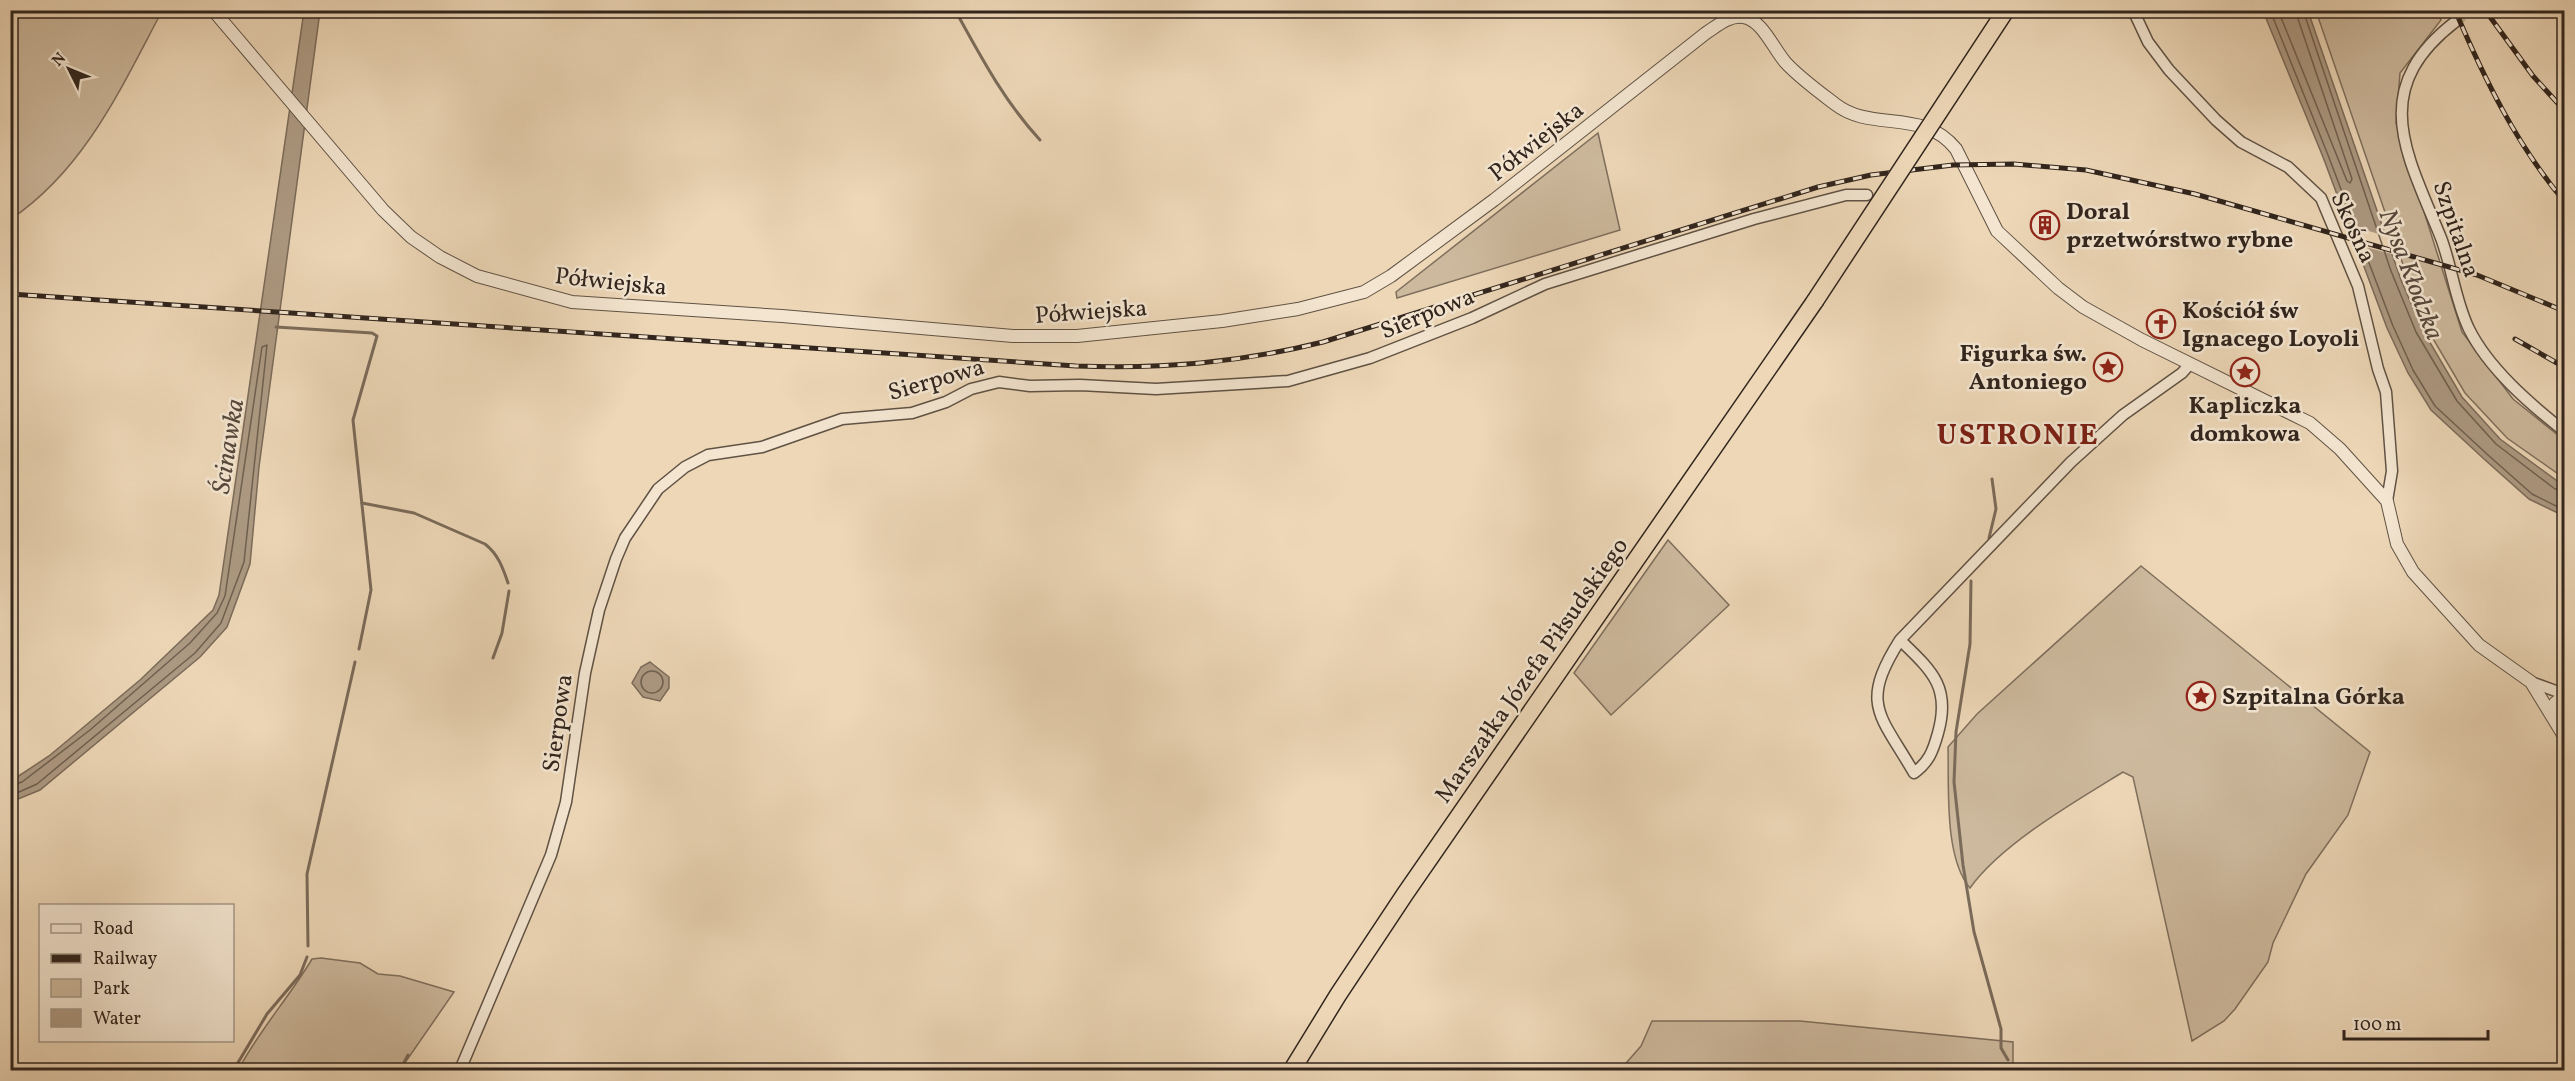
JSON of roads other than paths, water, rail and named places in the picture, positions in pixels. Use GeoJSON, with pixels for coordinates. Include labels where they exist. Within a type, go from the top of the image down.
{"type":"FeatureCollection","features":[{"type":"Feature","properties":{"kind":"highway","name":"Marszałka Józefa Piłsudskiego"},"geometry":{"type":"LineString","coordinates":[[1292,1071],[1338,995],[1398,904],[1815,301],[2006,10]]}},
{"type":"Feature","properties":{"kind":"street","name":"Półwiejska"},"geometry":{"type":"LineString","coordinates":[[213,10],[383,210],[411,237],[477,276],[572,302],[783,316],[1013,336],[1100,333],[1222,321],[1298,309],[1364,292],[1391,276],[1494,200],[1706,33],[1733,14],[1752,14],[1785,62],[1838,107],[1861,116],[1904,122],[1940,133],[1956,149],[1997,231],[2058,288],[2083,307],[2188,365],[2310,423],[2365,474],[2387,501],[2397,544],[2413,572],[2480,645],[2531,682]]}},
{"type":"Feature","properties":{"kind":"street","name":"Skośna"},"geometry":{"type":"LineString","coordinates":[[2133,10],[2148,42],[2169,70],[2216,120],[2241,142],[2288,167],[2321,198],[2358,286],[2388,398],[2392,471],[2387,501]]}},
{"type":"Feature","properties":{"kind":"street","name":"Szpitalna"},"geometry":{"type":"LineString","coordinates":[[2456,22],[2420,56],[2407,82],[2402,108],[2404,146],[2444,245],[2469,328],[2507,379],[2539,411],[2565,431]]}},
{"type":"Feature","properties":{"kind":"street","name":"Sierpowa"},"geometry":{"type":"LineString","coordinates":[[460,1071],[551,855],[566,802],[585,673],[600,610],[616,559],[625,538],[658,489],[685,467],[708,455],[762,447],[842,419],[912,413],[946,402],[971,389],[999,382],[1030,386],[1080,385],[1156,389],[1288,381],[1370,358],[1472,318],[1545,284],[1754,219],[1846,195],[1867,195]]}},
{"type":"Feature","properties":{"kind":"street"},"geometry":{"type":"LineString","coordinates":[[1900,640],[1926,665],[1943,694],[1942,717],[1928,763],[1914,773],[1885,727],[1876,701],[1882,668],[1900,640],[2071,462],[2123,415],[2182,373],[2188,365]]}},
{"type":"Feature","properties":{"kind":"street"},"geometry":{"type":"LineString","coordinates":[[2531,682],[2565,695]]}},
{"type":"Feature","properties":{"kind":"street"},"geometry":{"type":"LineString","coordinates":[[2531,682],[2565,736]]}},
{"type":"Feature","properties":{"kind":"street"},"geometry":{"type":"LineString","coordinates":[[2551,712],[2555,703],[2565,695]]}},
{"type":"Feature","properties":{"kind":"water"},"geometry":{"type":"Polygon","coordinates":[[[304,11],[320,11],[259,467],[250,564],[227,627],[200,657],[40,790],[11,802],[11,781],[49,756],[140,680],[213,610],[219,595],[304,11]]]}},
{"type":"Feature","properties":{"kind":"water"},"geometry":{"type":"Polygon","coordinates":[[[2263,11],[2308,11],[2401,280],[2422,329],[2462,397],[2500,439],[2564,486],[2564,516],[2529,499],[2484,459],[2431,410],[2408,373],[2387,328],[2323,157],[2263,11]]]}},
{"type":"Feature","properties":{"kind":"water"},"geometry":{"type":"Polygon","coordinates":[[[650,662],[669,677],[669,688],[660,701],[643,697],[632,683],[641,667],[650,662]]]}},
{"type":"Feature","properties":{"kind":"waterway"},"geometry":{"type":"LineString","coordinates":[[955,10],[1004,94],[1040,140]]}},
{"type":"Feature","properties":{"kind":"waterway"},"geometry":{"type":"LineString","coordinates":[[276,327],[372,333],[377,336],[353,420],[371,590],[359,649]]}},
{"type":"Feature","properties":{"kind":"waterway"},"geometry":{"type":"LineString","coordinates":[[1989,538],[1996,509],[1992,479]]}},
{"type":"Feature","properties":{"kind":"waterway"},"geometry":{"type":"LineString","coordinates":[[362,503],[414,513],[485,544],[497,557],[508,583]]}},
{"type":"Feature","properties":{"kind":"waterway"},"geometry":{"type":"LineString","coordinates":[[1971,581],[1970,644],[1956,732],[1954,782],[1963,865],[1974,932],[2001,1029],[2001,1048],[2008,1060]]}},
{"type":"Feature","properties":{"kind":"waterway"},"geometry":{"type":"LineString","coordinates":[[493,658],[502,633],[509,591]]}},
{"type":"Feature","properties":{"kind":"waterway"},"geometry":{"type":"LineString","coordinates":[[308,946],[307,874],[355,662]]}},
{"type":"Feature","properties":{"kind":"waterway"},"geometry":{"type":"LineString","coordinates":[[230,1070],[236,1066],[267,1014],[300,975],[307,957]]}},
{"type":"Feature","properties":{"kind":"waterway"},"geometry":{"type":"LineString","coordinates":[[400,1070],[408,1055]]}},
{"type":"Feature","properties":{"kind":"tunnel"},"geometry":{"type":"LineString","coordinates":[[2455,22],[2472,10]]}},
{"type":"Feature","properties":{"kind":"railway"},"geometry":{"type":"LineString","coordinates":[[2455,10],[2502,110],[2531,157],[2564,201]]}},
{"type":"Feature","properties":{"kind":"railway"},"geometry":{"type":"LineString","coordinates":[[2485,10],[2533,76],[2564,110]]}},
{"type":"Feature","properties":{"kind":"railway"},"geometry":{"type":"LineString","coordinates":[[10,294],[1076,366],[1170,365],[1230,360],[1323,342],[1818,187],[1871,175],[1953,165],[2014,164],[2086,170],[2195,194],[2477,275],[2564,311]]}},
{"type":"Feature","properties":{"kind":"railway"},"geometry":{"type":"LineString","coordinates":[[2515,339],[2564,367]]}},
{"type":"Feature","properties":{"kind":"place","name":"Doral przetwórstwo rybne"},"geometry":{"type":"Point","coordinates":[2045,225]}},
{"type":"Feature","properties":{"kind":"place","name":"Kościół św Ignacego Loyoli"},"geometry":{"type":"Point","coordinates":[2161,324]}},
{"type":"Feature","properties":{"kind":"place","name":"Figurka św. Antoniego"},"geometry":{"type":"Point","coordinates":[2108,367]}},
{"type":"Feature","properties":{"kind":"place","name":"Kapliczka domkowa"},"geometry":{"type":"Point","coordinates":[2245,372]}},
{"type":"Feature","properties":{"kind":"place","name":"Szpitalna Górka"},"geometry":{"type":"Point","coordinates":[2201,696]}},
{"type":"Feature","properties":{"kind":"district","name":"USTRONIE"},"geometry":{"type":"Point","coordinates":[2018,434]}},
{"type":"Feature","properties":{"kind":"water label","name":"Nysa Kłodzka"},"geometry":{"type":"Point","coordinates":[2412,274]}},
{"type":"Feature","properties":{"kind":"water label","name":"Ścinawka"},"geometry":{"type":"Point","coordinates":[227,446]}}]}
